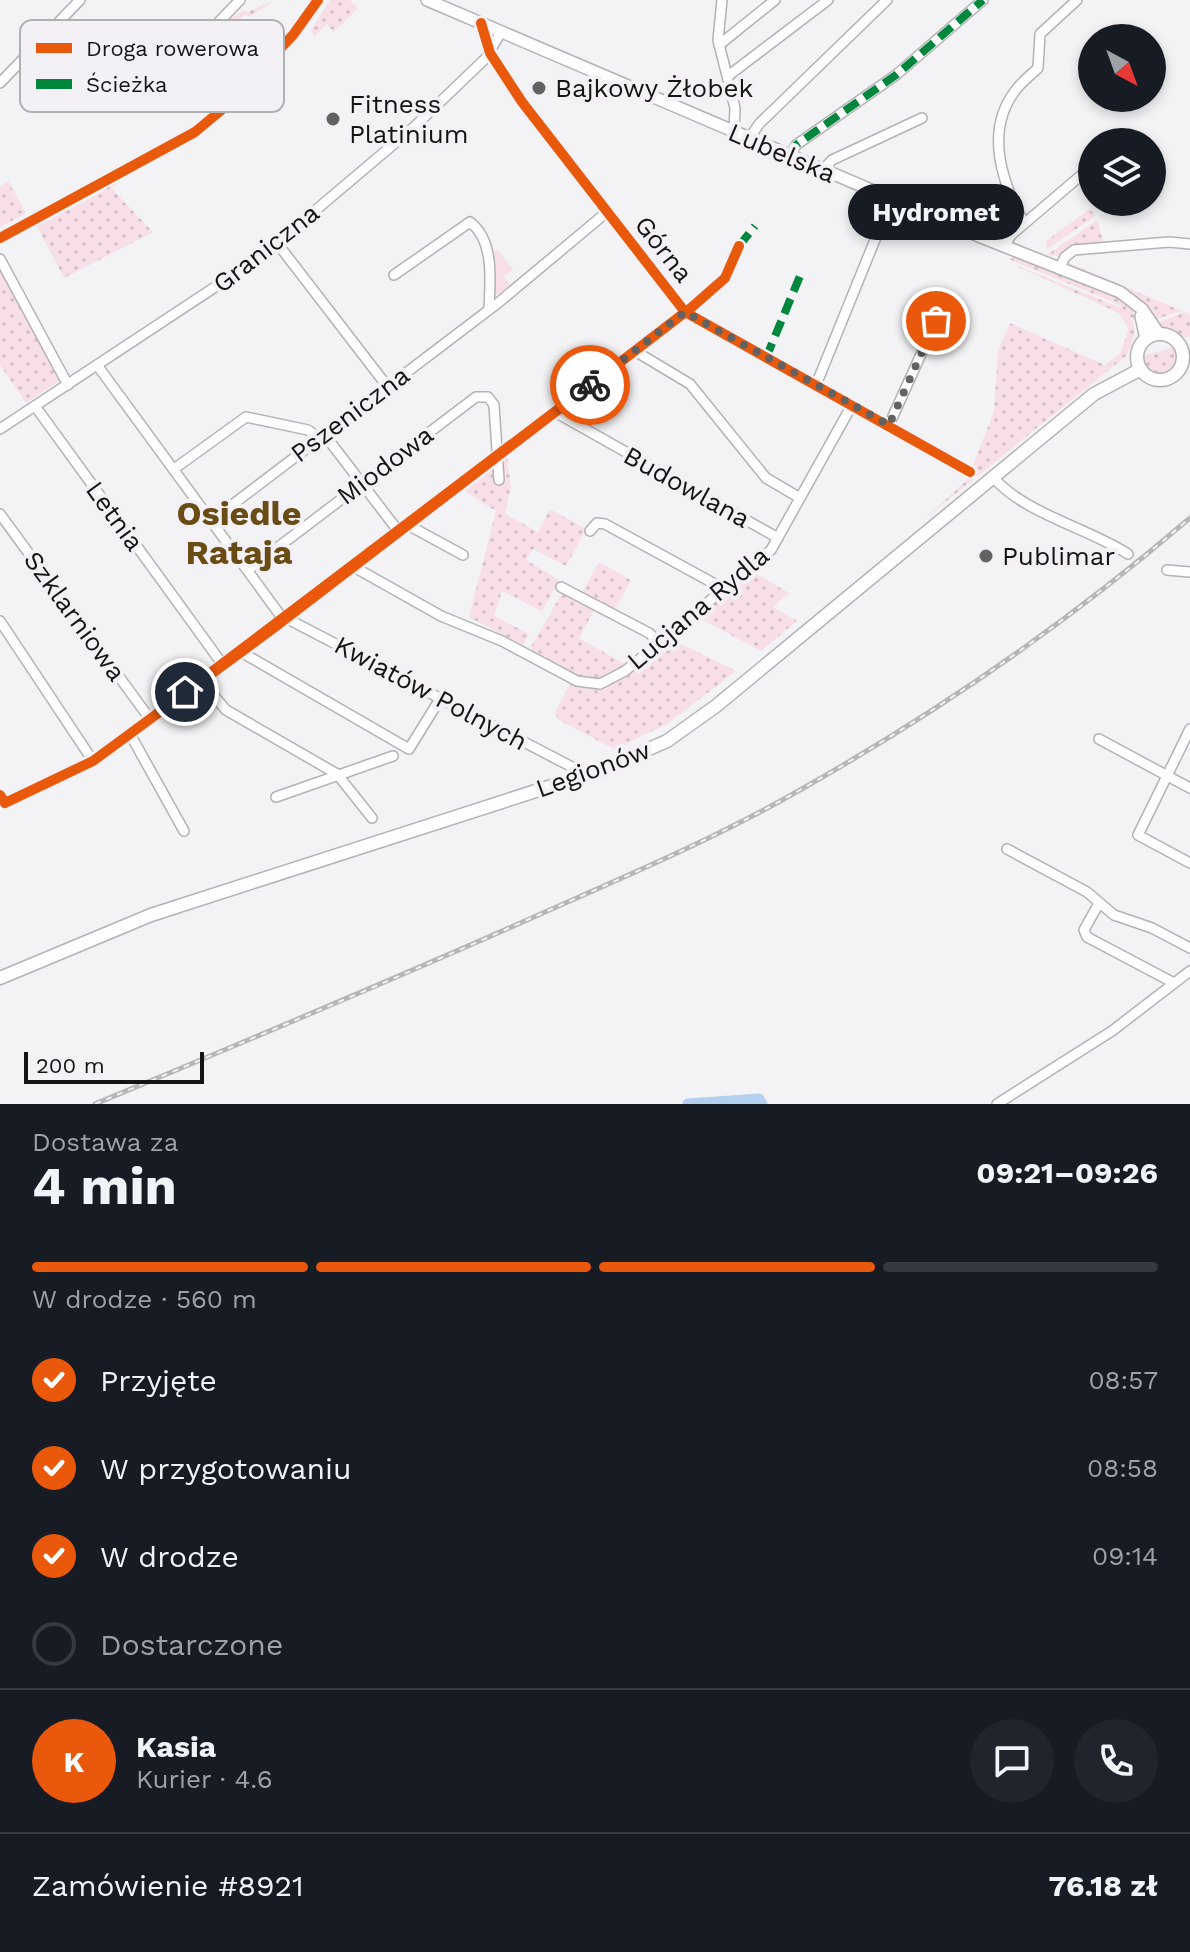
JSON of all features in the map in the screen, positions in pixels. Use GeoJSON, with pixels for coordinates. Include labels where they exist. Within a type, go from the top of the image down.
{"type":"FeatureCollection","features":[{"type":"Feature","properties":{"kind":"highway"},"geometry":{"type":"LineString","coordinates":[[1159,334],[1185,345],[1181,367],[1167,379],[1152,379],[1139,363],[1146,339],[1159,334]]}},
{"type":"Feature","properties":{"kind":"highway","name":"Legionów"},"geometry":{"type":"LineString","coordinates":[[0,978],[151,915],[601,770],[650,750],[716,706],[1094,394],[1139,363]]}},
{"type":"Feature","properties":{"kind":"main road","name":"Lubelska"},"geometry":{"type":"LineString","coordinates":[[434,1],[749,139],[1004,247],[1120,292],[1137,304],[1159,334]]}},
{"type":"Feature","properties":{"kind":"main road"},"geometry":{"type":"LineString","coordinates":[[1137,304],[1146,339]]}},
{"type":"Feature","properties":{"kind":"street"},"geometry":{"type":"LineString","coordinates":[[59,20],[80,0]]}},
{"type":"Feature","properties":{"kind":"street"},"geometry":{"type":"LineString","coordinates":[[221,20],[240,0]]}},
{"type":"Feature","properties":{"kind":"street"},"geometry":{"type":"LineString","coordinates":[[284,45],[318,0]]}},
{"type":"Feature","properties":{"kind":"street"},"geometry":{"type":"LineString","coordinates":[[722,0],[719,45],[737,119],[734,132]]}},
{"type":"Feature","properties":{"kind":"street"},"geometry":{"type":"LineString","coordinates":[[719,45],[775,0]]}},
{"type":"Feature","properties":{"kind":"street"},"geometry":{"type":"LineString","coordinates":[[728,76],[828,0]]}},
{"type":"Feature","properties":{"kind":"street"},"geometry":{"type":"LineString","coordinates":[[749,139],[769,114],[887,0]]}},
{"type":"Feature","properties":{"kind":"street"},"geometry":{"type":"LineString","coordinates":[[790,156],[796,145],[890,80],[983,0]]}},
{"type":"Feature","properties":{"kind":"street"},"geometry":{"type":"LineString","coordinates":[[1024,223],[1004,183],[999,146],[1003,115],[1014,92],[1038,68],[1040,34],[1077,0]]}},
{"type":"Feature","properties":{"kind":"street","name":"Górna"},"geometry":{"type":"LineString","coordinates":[[481,23],[490,53],[522,102],[685,312],[970,472]]}},
{"type":"Feature","properties":{"kind":"street","name":"Graniczna"},"geometry":{"type":"LineString","coordinates":[[0,429],[233,277],[277,243],[399,140],[490,53],[501,32]]}},
{"type":"Feature","properties":{"kind":"street"},"geometry":{"type":"LineString","coordinates":[[0,83],[5,70],[20,56]]}},
{"type":"Feature","properties":{"kind":"street"},"geometry":{"type":"LineString","coordinates":[[0,238],[195,132],[219,112]]}},
{"type":"Feature","properties":{"kind":"street"},"geometry":{"type":"LineString","coordinates":[[823,170],[832,160],[922,118]]}},
{"type":"Feature","properties":{"kind":"street"},"geometry":{"type":"LineString","coordinates":[[1004,247],[1024,223],[1078,178]]}},
{"type":"Feature","properties":{"kind":"street","name":"Pszeniczna"},"geometry":{"type":"LineString","coordinates":[[211,521],[489,309],[607,212]]}},
{"type":"Feature","properties":{"kind":"street"},"geometry":{"type":"LineString","coordinates":[[816,385],[884,217],[888,218]]}},
{"type":"Feature","properties":{"kind":"street"},"geometry":{"type":"LineString","coordinates":[[394,275],[470,222],[484,239],[488,252],[489,309]]}},
{"type":"Feature","properties":{"kind":"street"},"geometry":{"type":"LineString","coordinates":[[1059,269],[1065,257],[1074,250],[1169,242],[1190,244]]}},
{"type":"Feature","properties":{"kind":"street"},"geometry":{"type":"LineString","coordinates":[[277,243],[387,386]]}},
{"type":"Feature","properties":{"kind":"street"},"geometry":{"type":"LineString","coordinates":[[2,799],[93,761],[288,617],[685,312],[725,278],[739,246]]}},
{"type":"Feature","properties":{"kind":"street"},"geometry":{"type":"LineString","coordinates":[[0,259],[68,385]]}},
{"type":"Feature","properties":{"kind":"street"},"geometry":{"type":"LineString","coordinates":[[889,425],[936,321]]}},
{"type":"Feature","properties":{"kind":"street"},"geometry":{"type":"LineString","coordinates":[[635,351],[690,384],[766,478],[800,498]]}},
{"type":"Feature","properties":{"kind":"street","name":"Kwiatów Polnych"},"geometry":{"type":"LineString","coordinates":[[97,365],[280,615],[574,768]]}},
{"type":"Feature","properties":{"kind":"street","name":"Miodowa"},"geometry":{"type":"LineString","coordinates":[[248,570],[471,399],[488,397],[494,405],[497,457]]}},
{"type":"Feature","properties":{"kind":"street","name":"Lucjana Rydla"},"geometry":{"type":"LineString","coordinates":[[354,567],[415,602],[577,681],[593,684],[620,675],[767,554],[852,405]]}},
{"type":"Feature","properties":{"kind":"street","name":"Letnia"},"geometry":{"type":"LineString","coordinates":[[35,406],[223,665]]}},
{"type":"Feature","properties":{"kind":"street","name":"Budowlana"},"geometry":{"type":"LineString","coordinates":[[555,412],[778,538]]}},
{"type":"Feature","properties":{"kind":"street"},"geometry":{"type":"LineString","coordinates":[[174,469],[249,417],[308,430],[322,436],[404,528],[463,555]]}},
{"type":"Feature","properties":{"kind":"street"},"geometry":{"type":"LineString","coordinates":[[497,457],[499,480]]}},
{"type":"Feature","properties":{"kind":"street"},"geometry":{"type":"LineString","coordinates":[[993,477],[1003,488],[1047,514],[1128,554]]}},
{"type":"Feature","properties":{"kind":"street","name":"Szklarniowa"},"geometry":{"type":"LineString","coordinates":[[0,514],[150,719]]}},
{"type":"Feature","properties":{"kind":"street"},"geometry":{"type":"LineString","coordinates":[[590,531],[597,523],[605,524],[724,589]]}},
{"type":"Feature","properties":{"kind":"street"},"geometry":{"type":"LineString","coordinates":[[1167,570],[1190,572]]}},
{"type":"Feature","properties":{"kind":"street"},"geometry":{"type":"LineString","coordinates":[[561,587],[649,633],[659,642]]}},
{"type":"Feature","properties":{"kind":"street"},"geometry":{"type":"LineString","coordinates":[[0,621],[93,761]]}},
{"type":"Feature","properties":{"kind":"street"},"geometry":{"type":"LineString","coordinates":[[241,652],[409,749],[440,699]]}},
{"type":"Feature","properties":{"kind":"street"},"geometry":{"type":"LineString","coordinates":[[201,681],[226,710],[337,774],[372,818]]}},
{"type":"Feature","properties":{"kind":"street"},"geometry":{"type":"LineString","coordinates":[[1190,729],[1138,835],[1190,863]]}},
{"type":"Feature","properties":{"kind":"street"},"geometry":{"type":"LineString","coordinates":[[130,734],[184,831]]}},
{"type":"Feature","properties":{"kind":"street"},"geometry":{"type":"LineString","coordinates":[[1099,739],[1190,788]]}},
{"type":"Feature","properties":{"kind":"street"},"geometry":{"type":"LineString","coordinates":[[276,797],[393,756]]}},
{"type":"Feature","properties":{"kind":"street"},"geometry":{"type":"LineString","coordinates":[[1007,849],[1087,892],[1098,905],[1126,921],[1152,928],[1190,948]]}},
{"type":"Feature","properties":{"kind":"street"},"geometry":{"type":"LineString","coordinates":[[1098,905],[1084,930],[1087,937],[1174,983]]}},
{"type":"Feature","properties":{"kind":"street"},"geometry":{"type":"LineString","coordinates":[[1002,1103],[1112,1031],[1190,971]]}},
{"type":"Feature","properties":{"kind":"shaded area"},"geometry":{"type":"Polygon","coordinates":[[[275,0],[250,16],[228,20],[244,10],[247,12],[275,0]]]}},
{"type":"Feature","properties":{"kind":"shaded area"},"geometry":{"type":"Polygon","coordinates":[[[330,0],[350,0],[358,8],[334,32],[327,24],[314,37],[311,30],[330,0]]]}},
{"type":"Feature","properties":{"kind":"shaded area"},"geometry":{"type":"Polygon","coordinates":[[[117,179],[120,182],[111,188],[153,232],[64,278],[37,226],[104,191],[103,187],[117,179]]]}},
{"type":"Feature","properties":{"kind":"shaded area"},"geometry":{"type":"Polygon","coordinates":[[[8,181],[26,213],[0,227],[0,186],[8,181]]]}},
{"type":"Feature","properties":{"kind":"shaded area"},"geometry":{"type":"Polygon","coordinates":[[[1080,216],[1095,216],[1047,249],[1046,241],[1080,216]]]}},
{"type":"Feature","properties":{"kind":"shaded area"},"geometry":{"type":"Polygon","coordinates":[[[1097,220],[1104,244],[1061,256],[1047,255],[1097,220]]]}},
{"type":"Feature","properties":{"kind":"shaded area"},"geometry":{"type":"Polygon","coordinates":[[[498,250],[513,270],[504,276],[510,285],[498,295],[494,293],[494,252],[498,250]]]}},
{"type":"Feature","properties":{"kind":"shaded area"},"geometry":{"type":"Polygon","coordinates":[[[1012,257],[1119,298],[1132,309],[1138,325],[1118,304],[1009,259],[1012,257]]]}},
{"type":"Feature","properties":{"kind":"shaded area"},"geometry":{"type":"Polygon","coordinates":[[[1008,262],[1121,308],[1134,325],[1132,342],[1126,356],[923,520],[967,480],[994,412],[998,351],[1010,323],[1105,365],[1120,354],[1129,329],[1119,313],[1008,262]]]}},
{"type":"Feature","properties":{"kind":"shaded area"},"geometry":{"type":"Polygon","coordinates":[[[1067,262],[1182,311],[1153,320],[1136,295],[1071,268],[1067,262]]]}},
{"type":"Feature","properties":{"kind":"shaded area"},"geometry":{"type":"Polygon","coordinates":[[[0,268],[60,380],[26,403],[0,365],[0,268]]]}},
{"type":"Feature","properties":{"kind":"shaded area"},"geometry":{"type":"Polygon","coordinates":[[[1185,312],[1190,315],[1190,337],[1180,337],[1155,324],[1185,312]]]}},
{"type":"Feature","properties":{"kind":"shaded area"},"geometry":{"type":"Polygon","coordinates":[[[1175,347],[1178,359],[1172,371],[1158,375],[1146,368],[1142,356],[1175,347]]]}},
{"type":"Feature","properties":{"kind":"shaded area"},"geometry":{"type":"Polygon","coordinates":[[[507,457],[511,487],[505,514],[538,532],[550,509],[586,529],[566,566],[533,549],[526,560],[559,580],[542,611],[502,591],[494,616],[529,634],[523,645],[469,617],[496,511],[465,491],[507,457]]]}},
{"type":"Feature","properties":{"kind":"shaded area"},"geometry":{"type":"Polygon","coordinates":[[[599,562],[631,580],[614,610],[582,593],[599,562]]]}},
{"type":"Feature","properties":{"kind":"shaded area"},"geometry":{"type":"Polygon","coordinates":[[[753,572],[789,593],[773,607],[797,621],[761,651],[698,617],[753,572]]]}},
{"type":"Feature","properties":{"kind":"shaded area"},"geometry":{"type":"Polygon","coordinates":[[[566,594],[594,610],[579,638],[626,665],[601,678],[590,679],[569,673],[533,654],[531,647],[561,595],[566,594]]]}},
{"type":"Feature","properties":{"kind":"shaded area"},"geometry":{"type":"Polygon","coordinates":[[[671,639],[736,671],[667,724],[614,749],[557,719],[556,710],[570,684],[599,688],[613,684],[637,669],[671,639]]]}},
{"type":"Feature","properties":{"kind":"waterway"},"geometry":{"type":"LineString","coordinates":[[688,1104],[759,1099],[762,1104]]}},
{"type":"Feature","properties":{"kind":"railway"},"geometry":{"type":"LineString","coordinates":[[95,1104],[489,937],[738,824],[902,729],[1001,664],[1097,593],[1190,518]]}},
{"type":"Feature","properties":{"kind":"marked path"},"geometry":{"type":"LineString","coordinates":[[790,156],[796,145],[896,75],[983,0]]}},
{"type":"Feature","properties":{"kind":"marked path"},"geometry":{"type":"LineString","coordinates":[[739,246],[755,226]]}},
{"type":"Feature","properties":{"kind":"marked path"},"geometry":{"type":"LineString","coordinates":[[766,358],[800,276]]}},
{"type":"Feature","properties":{"kind":"cycle path"},"geometry":{"type":"LineString","coordinates":[[284,45],[318,0]]}},
{"type":"Feature","properties":{"kind":"cycle path"},"geometry":{"type":"LineString","coordinates":[[481,23],[490,53],[522,102],[685,312],[970,472]]}},
{"type":"Feature","properties":{"kind":"cycle path"},"geometry":{"type":"LineString","coordinates":[[0,238],[195,132],[219,112]]}},
{"type":"Feature","properties":{"kind":"cycle path"},"geometry":{"type":"LineString","coordinates":[[0,795],[5,803],[93,761],[275,627],[692,307],[725,278],[739,246]]}},
{"type":"Feature","properties":{"kind":"way so far"},"geometry":{"type":"LineString","coordinates":[[590,385],[685,312],[889,425],[936,321]]}},
{"type":"Feature","properties":{"kind":"place","name":"Bajkowy Żłobek"},"geometry":{"type":"Point","coordinates":[539,88]}},
{"type":"Feature","properties":{"kind":"place","name":"Fitness Platinium"},"geometry":{"type":"Point","coordinates":[333,119]}},
{"type":"Feature","properties":{"kind":"place","name":"Hydromet"},"geometry":{"type":"Point","coordinates":[936,321]}},
{"type":"Feature","properties":{"kind":"place","name":"Publimar"},"geometry":{"type":"Point","coordinates":[986,556]}},
{"type":"Feature","properties":{"kind":"district","name":"Osiedle Rataja"},"geometry":{"type":"Point","coordinates":[239,532]}},
{"type":"Feature","properties":{"kind":"route"},"geometry":{"type":"LineString","coordinates":[[185,692],[275,627],[590,385]]}}]}
